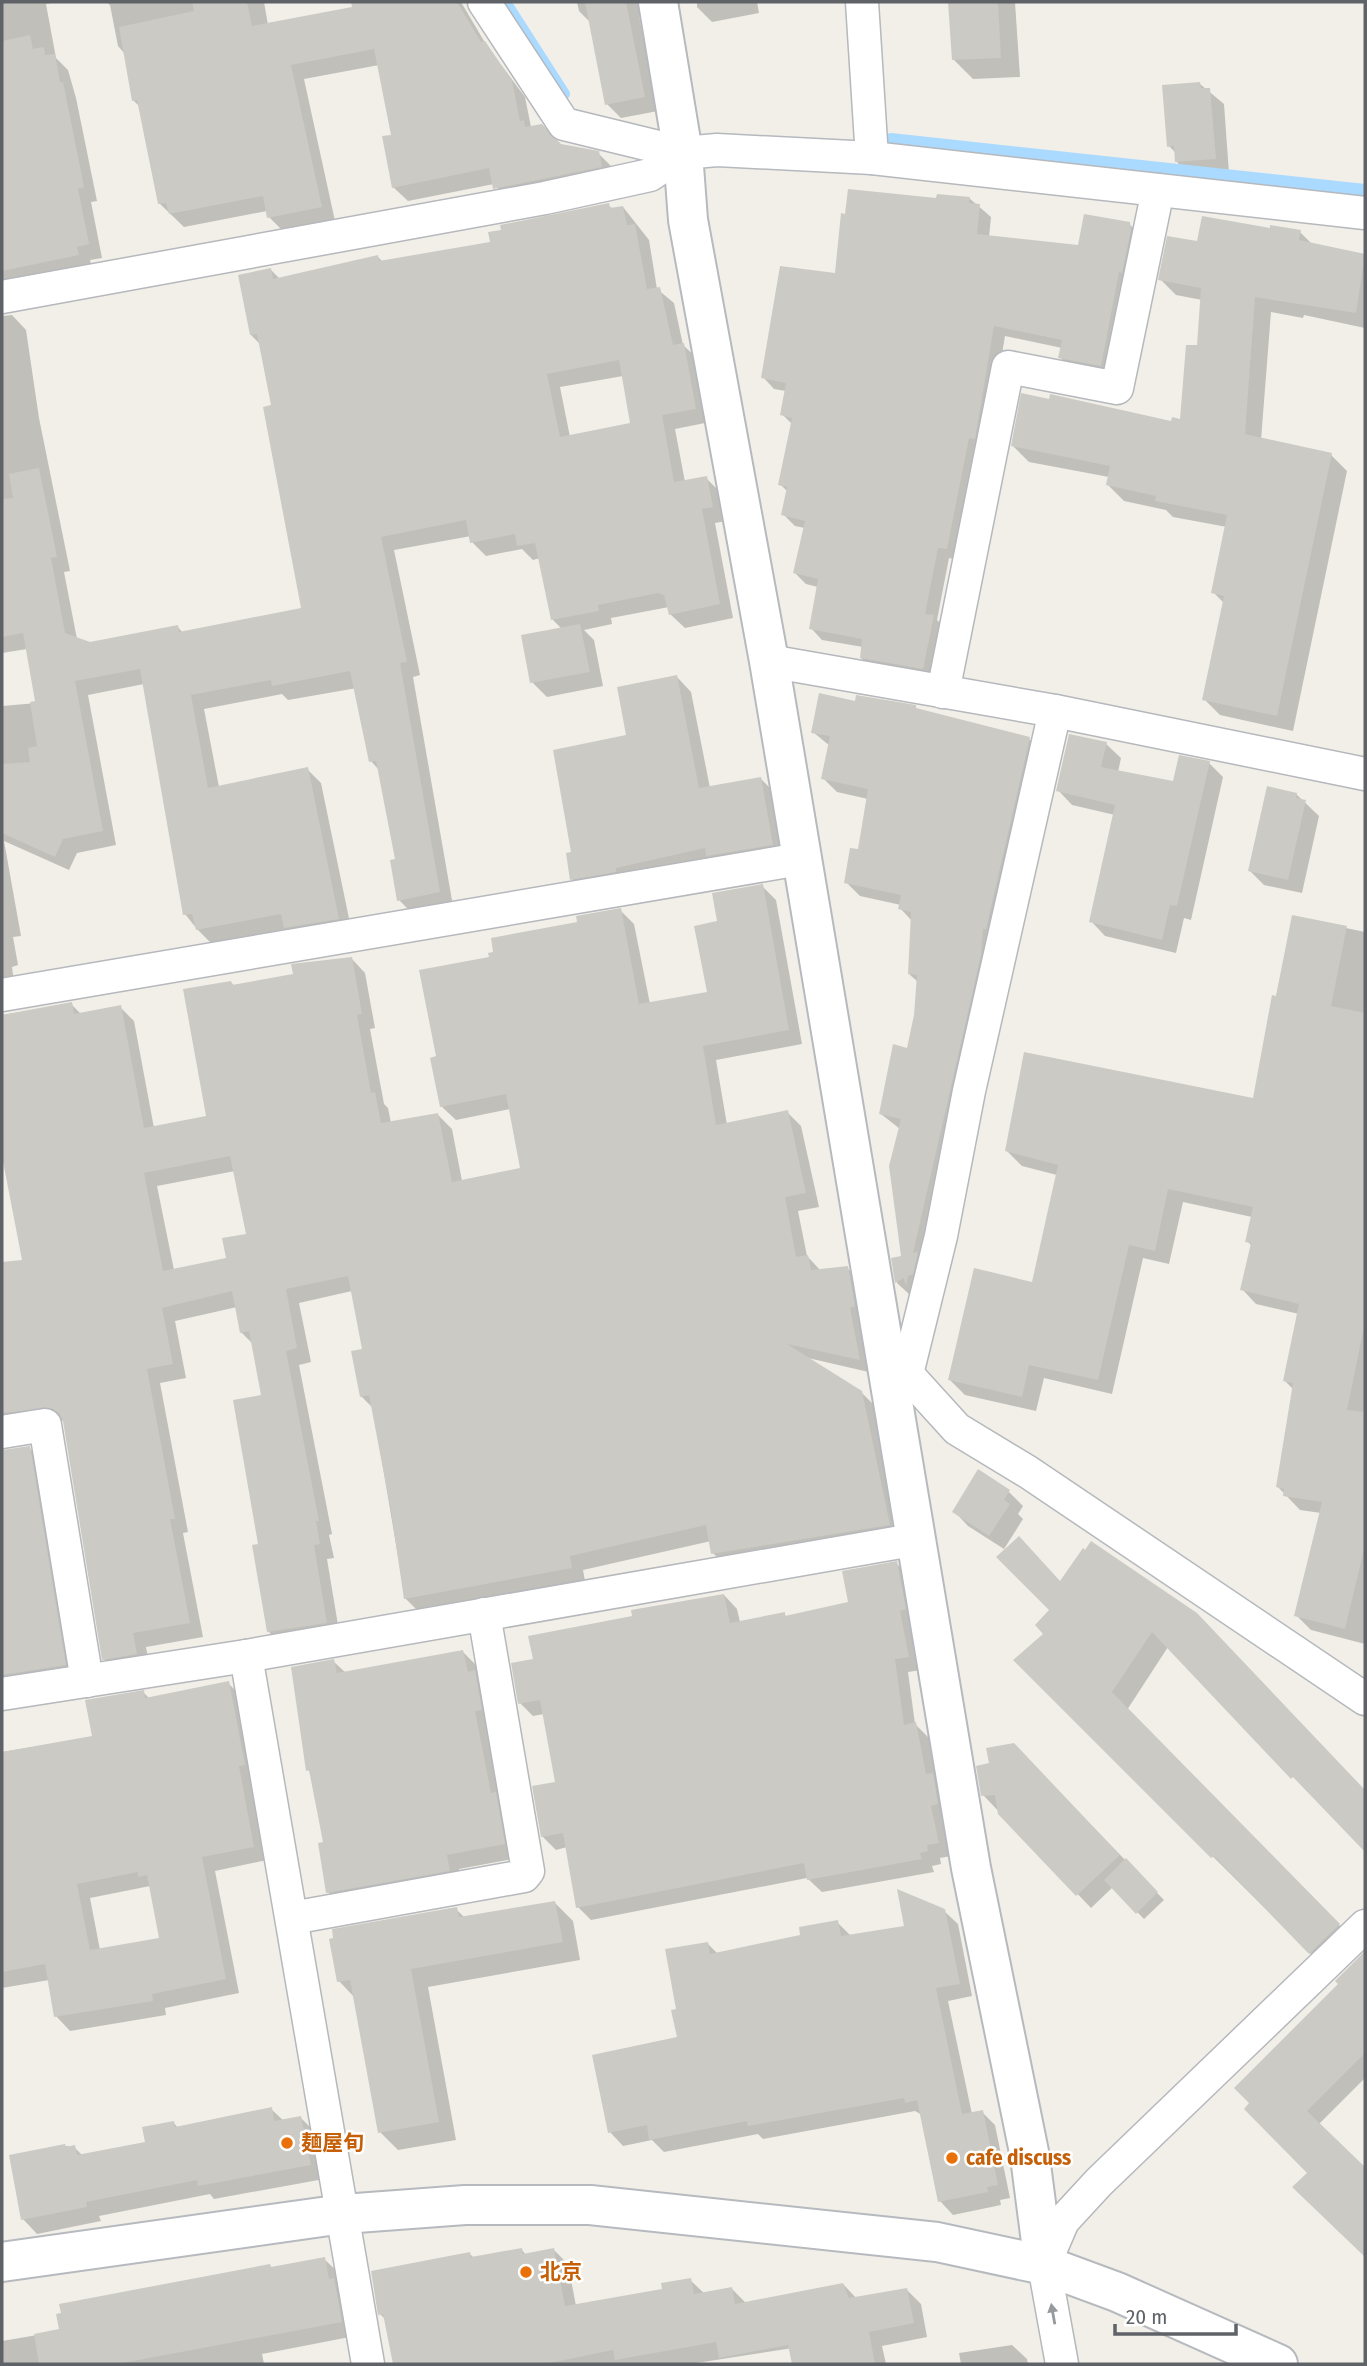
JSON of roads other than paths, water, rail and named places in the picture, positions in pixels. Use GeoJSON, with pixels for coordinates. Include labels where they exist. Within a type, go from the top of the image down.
{"type":"FeatureCollection","features":[{"type":"Feature","properties":{"kind":"street"},"geometry":{"type":"LineString","coordinates":[[484,2],[564,124],[683,153],[716,150],[796,151],[1365,213]]}},
{"type":"Feature","properties":{"kind":"street"},"geometry":{"type":"LineString","coordinates":[[658,2],[683,153],[690,233],[769,661],[800,859],[897,1373],[918,1539],[971,1868],[1030,2157],[1044,2265],[1062,2364]]}},
{"type":"Feature","properties":{"kind":"street"},"geometry":{"type":"LineString","coordinates":[[862,2],[872,158]]}},
{"type":"Feature","properties":{"kind":"street"},"geometry":{"type":"LineString","coordinates":[[2,297],[591,188],[650,175],[683,153]]}},
{"type":"Feature","properties":{"kind":"street"},"geometry":{"type":"LineString","coordinates":[[943,692],[1008,367],[1117,388],[1158,190]]}},
{"type":"Feature","properties":{"kind":"street"},"geometry":{"type":"LineString","coordinates":[[769,661],[1055,711],[1365,774]]}},
{"type":"Feature","properties":{"kind":"street"},"geometry":{"type":"LineString","coordinates":[[897,1373],[941,1236],[972,1078],[1055,711]]}},
{"type":"Feature","properties":{"kind":"street"},"geometry":{"type":"LineString","coordinates":[[2,995],[800,859]]}},
{"type":"Feature","properties":{"kind":"street"},"geometry":{"type":"LineString","coordinates":[[897,1373],[957,1429],[1028,1472],[1365,1699]]}},
{"type":"Feature","properties":{"kind":"street"},"geometry":{"type":"LineString","coordinates":[[2,1432],[45,1425],[87,1681]]}},
{"type":"Feature","properties":{"kind":"street"},"geometry":{"type":"LineString","coordinates":[[2,1694],[247,1656],[918,1539]]}},
{"type":"Feature","properties":{"kind":"street"},"geometry":{"type":"LineString","coordinates":[[292,1918],[524,1876],[528,1871],[484,1614]]}},
{"type":"Feature","properties":{"kind":"street"},"geometry":{"type":"LineString","coordinates":[[247,1656],[368,2364]]}},
{"type":"Feature","properties":{"kind":"street"},"geometry":{"type":"LineString","coordinates":[[1044,2265],[1063,2221],[1098,2182],[1365,1926]]}},
{"type":"Feature","properties":{"kind":"street"},"geometry":{"type":"LineString","coordinates":[[2,2262],[343,2214],[465,2205],[590,2205],[937,2242],[1044,2265],[1117,2292],[1278,2364]]}},
{"type":"Feature","properties":{"kind":"waterway"},"geometry":{"type":"LineString","coordinates":[[505,2],[564,94]]}},
{"type":"Feature","properties":{"kind":"waterway"},"geometry":{"type":"LineString","coordinates":[[891,139],[1365,190]]}},
{"type":"Feature","properties":{"kind":"place","name":"麺屋旬"},"geometry":{"type":"Point","coordinates":[287,2143]}},
{"type":"Feature","properties":{"kind":"place","name":"cafe discuss"},"geometry":{"type":"Point","coordinates":[952,2158]}},
{"type":"Feature","properties":{"kind":"place","name":"北京"},"geometry":{"type":"Point","coordinates":[526,2272]}}]}
